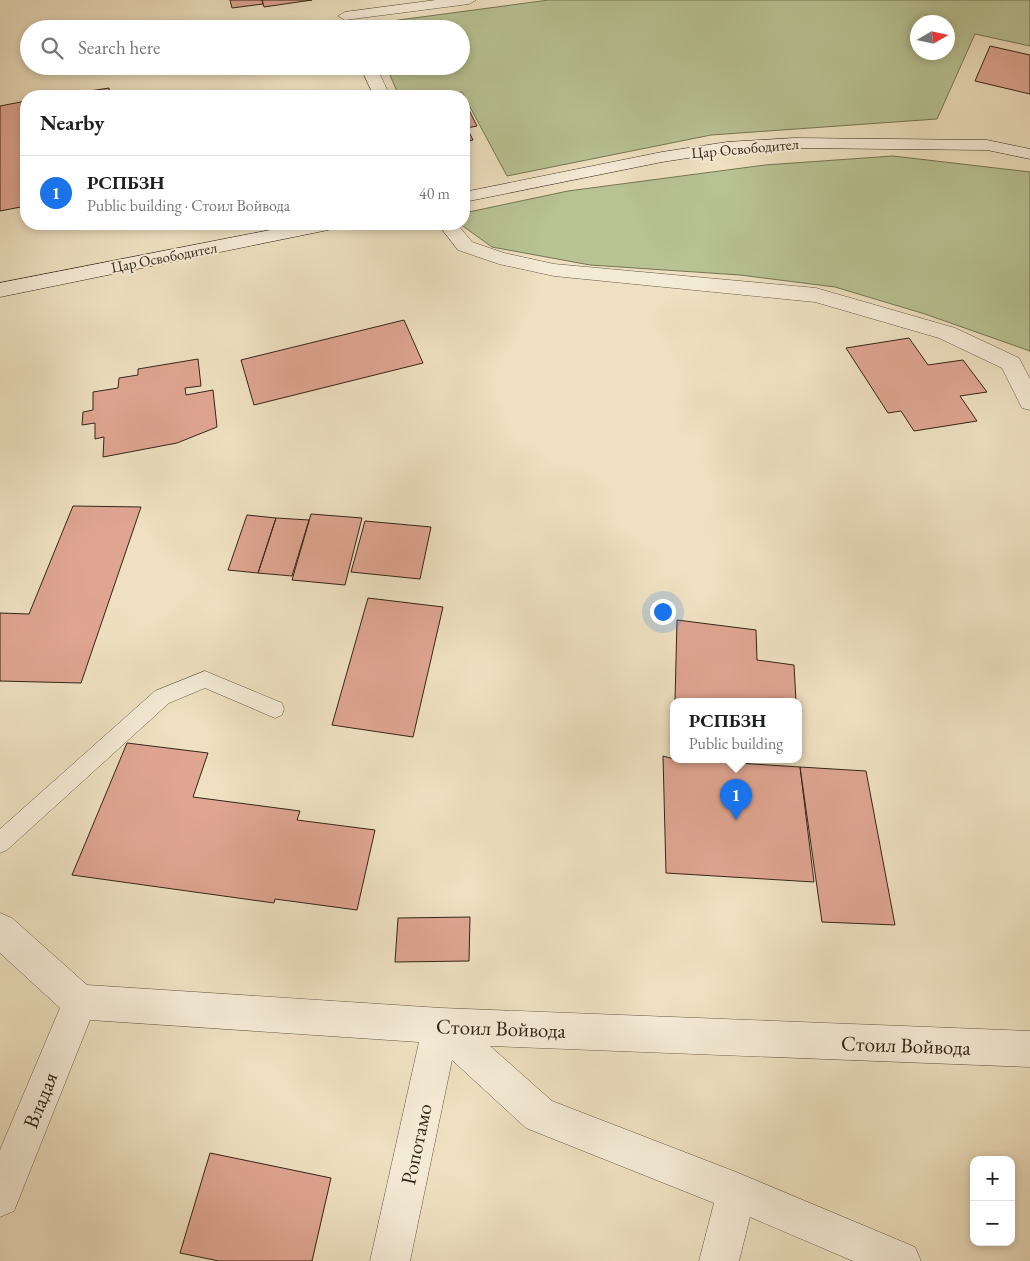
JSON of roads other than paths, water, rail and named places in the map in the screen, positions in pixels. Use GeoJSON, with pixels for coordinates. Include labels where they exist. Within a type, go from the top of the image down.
{"type":"FeatureCollection","features":[{"type":"Feature","properties":{"kind":"street"},"geometry":{"type":"LineString","coordinates":[[338,0],[347,20]]}},
{"type":"Feature","properties":{"kind":"street"},"geometry":{"type":"LineString","coordinates":[[359,20],[469,0]]}},
{"type":"Feature","properties":{"kind":"street"},"geometry":{"type":"LineString","coordinates":[[372,75],[379,90]]}},
{"type":"Feature","properties":{"kind":"street","name":"Цар Освободител"},"geometry":{"type":"LineString","coordinates":[[470,195],[662,157],[794,142],[987,146],[1030,154]]}},
{"type":"Feature","properties":{"kind":"street","name":"Цар Освободител"},"geometry":{"type":"LineString","coordinates":[[0,290],[298,230]]}},
{"type":"Feature","properties":{"kind":"street"},"geometry":{"type":"LineString","coordinates":[[452,230],[465,246],[508,260],[554,270],[816,295],[946,333],[1011,363],[1030,402]]}},
{"type":"Feature","properties":{"kind":"street"},"geometry":{"type":"LineString","coordinates":[[0,930],[80,1002]]}},
{"type":"Feature","properties":{"kind":"street","name":"Стоил Войвода"},"geometry":{"type":"LineString","coordinates":[[80,1002],[441,1026],[1030,1050]]}},
{"type":"Feature","properties":{"kind":"street","name":"Владая"},"geometry":{"type":"LineString","coordinates":[[0,1197],[80,1002]]}},
{"type":"Feature","properties":{"kind":"street"},"geometry":{"type":"LineString","coordinates":[[441,1026],[539,1115],[736,1192],[901,1261]]}},
{"type":"Feature","properties":{"kind":"street","name":"Ропотамо"},"geometry":{"type":"LineString","coordinates":[[390,1261],[441,1026]]}},
{"type":"Feature","properties":{"kind":"street"},"geometry":{"type":"LineString","coordinates":[[719,1261],[736,1192]]}},
{"type":"Feature","properties":{"kind":"lane"},"geometry":{"type":"LineString","coordinates":[[0,843],[162,697],[205,679],[275,709]]}},
{"type":"Feature","properties":{"kind":"place","name":"РСПБЗН"},"geometry":{"type":"Point","coordinates":[736,820]}}]}
